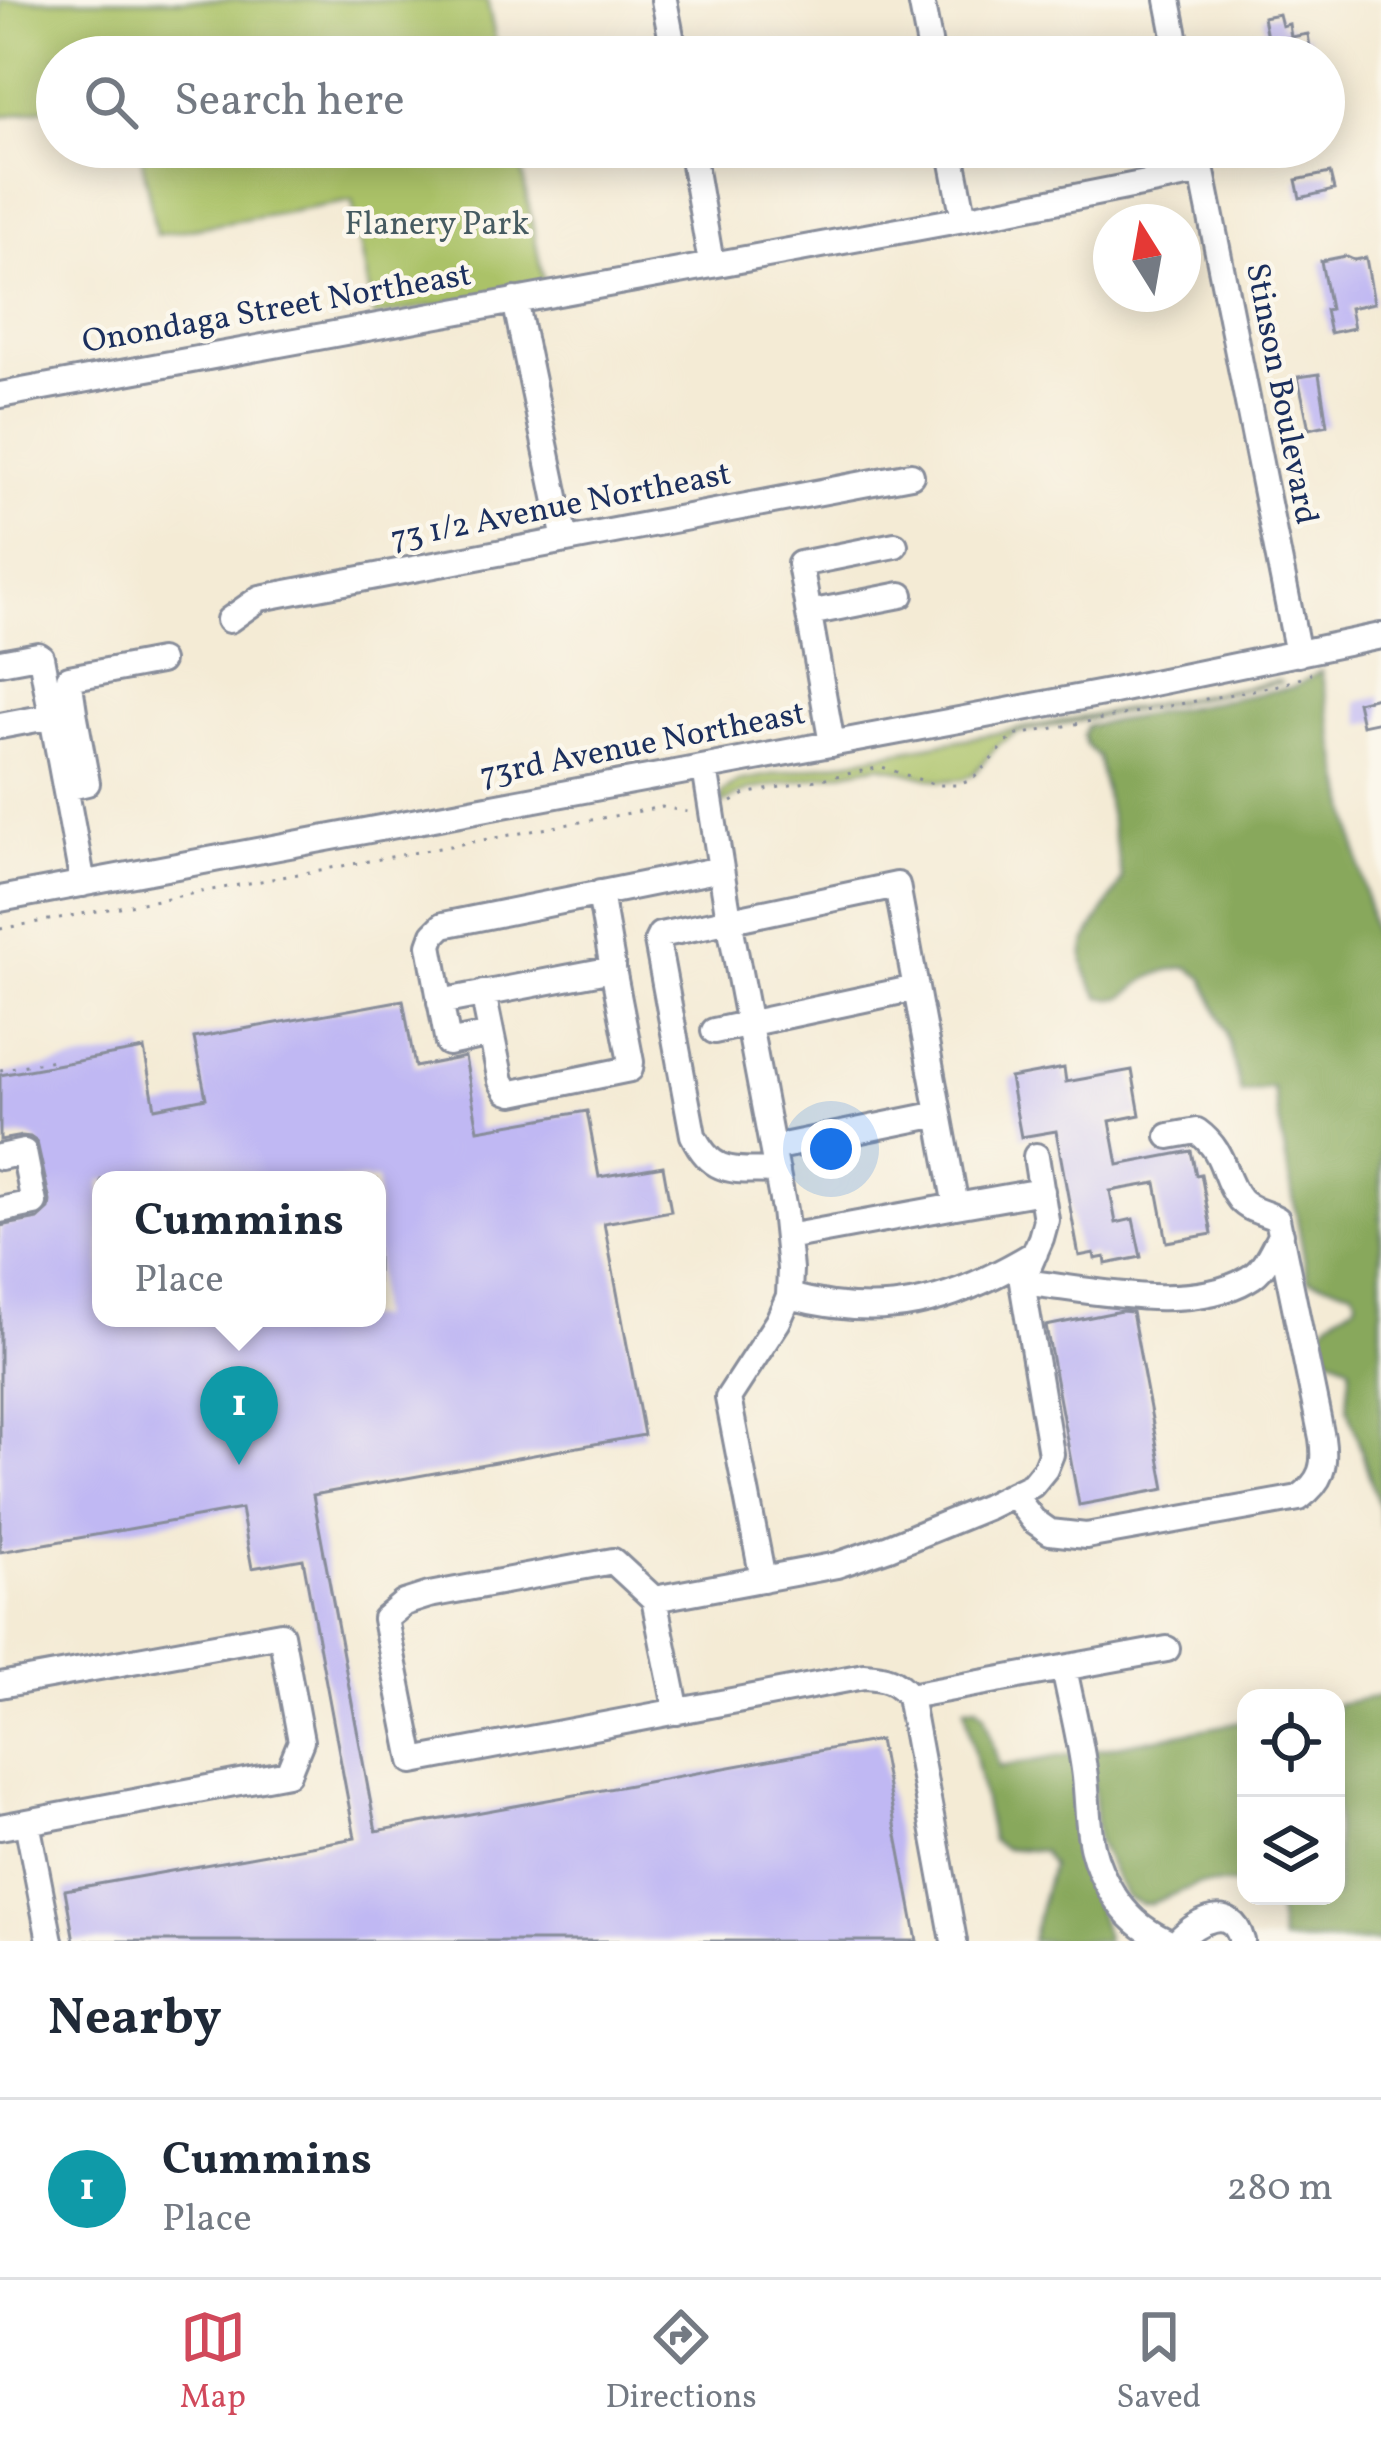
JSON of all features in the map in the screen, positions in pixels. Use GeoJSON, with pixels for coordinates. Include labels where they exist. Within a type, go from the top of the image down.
{"type":"FeatureCollection","features":[{"type":"Feature","properties":{"kind":"street"},"geometry":{"type":"LineString","coordinates":[[664,0],[670,36]]}},
{"type":"Feature","properties":{"kind":"street"},"geometry":{"type":"LineString","coordinates":[[921,0],[928,36]]}},
{"type":"Feature","properties":{"kind":"street"},"geometry":{"type":"LineString","coordinates":[[1168,0],[1175,36]]}},
{"type":"Feature","properties":{"kind":"street"},"geometry":{"type":"LineString","coordinates":[[695,168],[711,263]]}},
{"type":"Feature","properties":{"kind":"street"},"geometry":{"type":"LineString","coordinates":[[954,168],[964,219]]}},
{"type":"Feature","properties":{"kind":"street","name":"Onondaga Street Northeast"},"geometry":{"type":"LineString","coordinates":[[0,395],[964,219],[1165,168]]}},
{"type":"Feature","properties":{"kind":"street","name":"Stinson Boulevard"},"geometry":{"type":"LineString","coordinates":[[1202,168],[1298,654]]}},
{"type":"Feature","properties":{"kind":"street"},"geometry":{"type":"LineString","coordinates":[[515,300],[565,540]]}},
{"type":"Feature","properties":{"kind":"street","name":"73 1/2 Avenue Northeast"},"geometry":{"type":"LineString","coordinates":[[230,620],[260,598],[911,475]]}},
{"type":"Feature","properties":{"kind":"street"},"geometry":{"type":"LineString","coordinates":[[832,745],[800,564],[896,545]]}},
{"type":"Feature","properties":{"kind":"street"},"geometry":{"type":"LineString","coordinates":[[809,613],[902,595]]}},
{"type":"Feature","properties":{"kind":"street","name":"73rd Avenue Northeast"},"geometry":{"type":"LineString","coordinates":[[0,899],[832,745],[1381,636]]}},
{"type":"Feature","properties":{"kind":"street"},"geometry":{"type":"LineString","coordinates":[[0,662],[41,657],[63,714]]}},
{"type":"Feature","properties":{"kind":"street"},"geometry":{"type":"LineString","coordinates":[[83,884],[66,788],[63,714],[69,678],[160,661]]}},
{"type":"Feature","properties":{"kind":"street"},"geometry":{"type":"LineString","coordinates":[[0,726],[63,714]]}},
{"type":"Feature","properties":{"kind":"street"},"geometry":{"type":"LineString","coordinates":[[705,768],[787,1237],[789,1296],[728,1398],[763,1579]]}},
{"type":"Feature","properties":{"kind":"street"},"geometry":{"type":"LineString","coordinates":[[491,1034],[448,1043],[430,945],[442,925],[721,869]]}},
{"type":"Feature","properties":{"kind":"street"},"geometry":{"type":"LineString","coordinates":[[939,1114],[775,1160],[726,1169],[710,1162],[692,1135],[657,941],[660,934],[897,885],[956,1206]]}},
{"type":"Feature","properties":{"kind":"street"},"geometry":{"type":"LineString","coordinates":[[484,993],[507,1091],[630,1069],[600,893]]}},
{"type":"Feature","properties":{"kind":"street"},"geometry":{"type":"LineString","coordinates":[[440,1002],[614,969]]}},
{"type":"Feature","properties":{"kind":"street"},"geometry":{"type":"LineString","coordinates":[[714,1030],[916,988]]}},
{"type":"Feature","properties":{"kind":"street"},"geometry":{"type":"LineString","coordinates":[[1013,1494],[1033,1520],[1050,1532],[1086,1536],[1299,1498],[1322,1475],[1325,1462],[1276,1219],[1253,1210],[1238,1197],[1219,1153],[1197,1131],[1168,1136]]}},
{"type":"Feature","properties":{"kind":"street"},"geometry":{"type":"LineString","coordinates":[[0,1156],[24,1152],[34,1203],[0,1210]]}},
{"type":"Feature","properties":{"kind":"street"},"geometry":{"type":"LineString","coordinates":[[654,1599],[837,1565],[1032,1485],[1051,1454],[1022,1282],[1046,1220],[1036,1156]]}},
{"type":"Feature","properties":{"kind":"street"},"geometry":{"type":"LineString","coordinates":[[787,1237],[1042,1191]]}},
{"type":"Feature","properties":{"kind":"street"},"geometry":{"type":"LineString","coordinates":[[1022,1282],[1158,1299],[1204,1294],[1248,1280],[1262,1268],[1282,1234]]}},
{"type":"Feature","properties":{"kind":"street"},"geometry":{"type":"LineString","coordinates":[[789,1296],[858,1309],[921,1304],[988,1280],[1035,1253]]}},
{"type":"Feature","properties":{"kind":"street"},"geometry":{"type":"LineString","coordinates":[[677,1712],[654,1599],[613,1562],[429,1595],[404,1604],[385,1619],[412,1760],[677,1712],[865,1676],[899,1684],[909,1696],[954,1941]]}},
{"type":"Feature","properties":{"kind":"street"},"geometry":{"type":"LineString","coordinates":[[0,1685],[281,1634],[301,1741],[288,1773],[0,1827]]}},
{"type":"Feature","properties":{"kind":"street"},"geometry":{"type":"LineString","coordinates":[[909,1696],[1167,1649]]}},
{"type":"Feature","properties":{"kind":"street"},"geometry":{"type":"LineString","coordinates":[[1064,1668],[1096,1866],[1126,1915],[1166,1941]]}},
{"type":"Feature","properties":{"kind":"street"},"geometry":{"type":"LineString","coordinates":[[27,1822],[50,1941]]}},
{"type":"Feature","properties":{"kind":"street"},"geometry":{"type":"LineString","coordinates":[[1178,1941],[1203,1921],[1226,1919],[1240,1931],[1242,1941]]}},
{"type":"Feature","properties":{"kind":"path"},"geometry":{"type":"LineString","coordinates":[[0,1070],[53,1060],[54,1066]]}},
{"type":"Feature","properties":{"kind":"green space"},"geometry":{"type":"Polygon","coordinates":[[[0,0],[487,0],[495,36],[36,36],[36,110],[0,117],[0,0]]]}},
{"type":"Feature","properties":{"kind":"green space","name":"Flanery Park"},"geometry":{"type":"Polygon","coordinates":[[[144,168],[521,168],[544,284],[374,317],[352,201],[156,235],[144,168]]]}},
{"type":"Feature","properties":{"kind":"green space"},"geometry":{"type":"Polygon","coordinates":[[[1321,671],[1381,973],[1381,1526],[1348,1408],[1350,1365],[1329,1356],[1323,1336],[1326,1324],[1357,1298],[1353,1290],[1308,1279],[1273,1088],[1241,1093],[1226,1032],[1204,979],[1188,967],[1160,973],[1123,997],[1110,999],[1100,997],[1084,963],[1089,936],[1122,878],[1098,757],[1083,736],[1087,726],[1294,687],[1321,671]]]}},
{"type":"Feature","properties":{"kind":"green space"},"geometry":{"type":"Polygon","coordinates":[[[1282,682],[1016,733],[964,779],[941,781],[880,765],[749,790],[721,804],[723,792],[739,781],[1282,682]]]}},
{"type":"Feature","properties":{"kind":"green space"},"geometry":{"type":"Polygon","coordinates":[[[1381,1696],[1381,1941],[1281,1941],[1272,1905],[1345,1905],[1345,1702],[1381,1696]]]}},
{"type":"Feature","properties":{"kind":"green space"},"geometry":{"type":"Polygon","coordinates":[[[977,1706],[985,1714],[999,1767],[1073,1754],[1081,1852],[1107,1941],[1031,1941],[1051,1866],[1042,1851],[1003,1848],[992,1841],[965,1707],[977,1706]]]}},
{"type":"Feature","properties":{"kind":"green space"},"geometry":{"type":"Polygon","coordinates":[[[1237,1723],[1237,1886],[1198,1884],[1150,1904],[1126,1897],[1098,1842],[1090,1751],[1237,1723]]]}},
{"type":"Feature","properties":{"kind":"building"},"geometry":{"type":"Polygon","coordinates":[[[1279,14],[1282,26],[1289,24],[1291,36],[1267,36],[1263,17],[1279,14]]]}},
{"type":"Feature","properties":{"kind":"building"},"geometry":{"type":"Polygon","coordinates":[[[1330,173],[1334,190],[1300,198],[1296,180],[1330,173]]]}},
{"type":"Feature","properties":{"kind":"building"},"geometry":{"type":"Polygon","coordinates":[[[1366,258],[1374,303],[1350,308],[1354,328],[1330,333],[1321,261],[1366,258]]]}},
{"type":"Feature","properties":{"kind":"building"},"geometry":{"type":"Polygon","coordinates":[[[1319,374],[1327,425],[1309,429],[1298,377],[1319,374]]]}},
{"type":"Feature","properties":{"kind":"building"},"geometry":{"type":"Polygon","coordinates":[[[1381,696],[1381,721],[1362,725],[1357,702],[1381,696]]]}},
{"type":"Feature","properties":{"kind":"building"},"geometry":{"type":"Polygon","coordinates":[[[403,1000],[415,1067],[465,1057],[478,1130],[587,1111],[599,1177],[663,1166],[671,1211],[604,1223],[644,1435],[313,1495],[376,1831],[879,1740],[917,1941],[74,1941],[65,1890],[355,1838],[303,1559],[252,1568],[241,1509],[0,1552],[0,1226],[38,1219],[49,1209],[50,1201],[37,1142],[22,1136],[0,1140],[0,1075],[144,1049],[155,1108],[206,1098],[194,1038],[403,1000]]]}},
{"type":"Feature","properties":{"kind":"building"},"geometry":{"type":"Polygon","coordinates":[[[1064,1068],[1066,1082],[1132,1070],[1140,1115],[1110,1121],[1118,1165],[1191,1151],[1196,1175],[1201,1174],[1212,1234],[1167,1242],[1156,1183],[1110,1191],[1116,1223],[1133,1219],[1141,1257],[1106,1264],[1105,1257],[1095,1259],[1094,1253],[1079,1256],[1056,1131],[1021,1137],[1010,1078],[1064,1068]]]}},
{"type":"Feature","properties":{"kind":"building"},"geometry":{"type":"Polygon","coordinates":[[[1132,1312],[1165,1489],[1079,1505],[1046,1326],[1132,1312]]]}},
{"type":"Feature","properties":{"kind":"place","name":"Cummins"},"geometry":{"type":"Point","coordinates":[239,1465]}}]}
